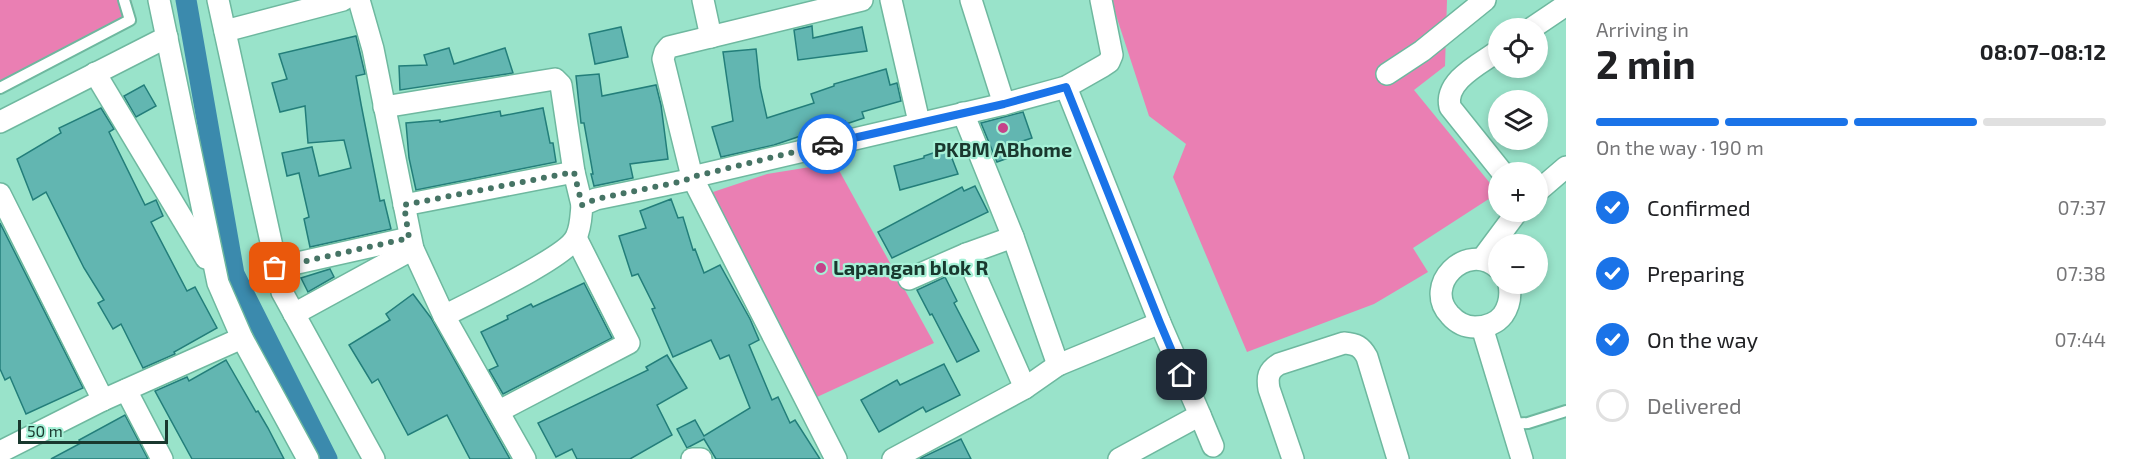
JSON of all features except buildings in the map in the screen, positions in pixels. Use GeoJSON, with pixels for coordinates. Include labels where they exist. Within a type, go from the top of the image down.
{"type":"FeatureCollection","features":[{"type":"Feature","properties":{"kind":"street"},"geometry":{"type":"LineString","coordinates":[[159,0],[214,271],[221,293],[242,338],[308,459]]}},
{"type":"Feature","properties":{"kind":"street"},"geometry":{"type":"LineString","coordinates":[[218,0],[282,292],[374,459]]}},
{"type":"Feature","properties":{"kind":"street"},"geometry":{"type":"LineString","coordinates":[[225,31],[343,0]]}},
{"type":"Feature","properties":{"kind":"street"},"geometry":{"type":"LineString","coordinates":[[359,0],[373,49],[411,244],[444,316],[525,459]]}},
{"type":"Feature","properties":{"kind":"street"},"geometry":{"type":"LineString","coordinates":[[703,0],[711,37]]}},
{"type":"Feature","properties":{"kind":"street"},"geometry":{"type":"LineString","coordinates":[[836,459],[692,177],[663,59],[669,47],[862,0]]}},
{"type":"Feature","properties":{"kind":"street"},"geometry":{"type":"LineString","coordinates":[[891,0],[919,122]]}},
{"type":"Feature","properties":{"kind":"street"},"geometry":{"type":"LineString","coordinates":[[971,0],[1004,104]]}},
{"type":"Feature","properties":{"kind":"street"},"geometry":{"type":"LineString","coordinates":[[582,205],[596,199],[684,181],[692,177],[919,122],[1004,104],[1066,87],[1109,62],[1112,55],[1101,0]]}},
{"type":"Feature","properties":{"kind":"street"},"geometry":{"type":"LineString","coordinates":[[1387,74],[1422,51],[1485,0]]}},
{"type":"Feature","properties":{"kind":"street"},"geometry":{"type":"LineString","coordinates":[[1547,18],[1566,5]]}},
{"type":"Feature","properties":{"kind":"street"},"geometry":{"type":"LineString","coordinates":[[0,122],[167,37]]}},
{"type":"Feature","properties":{"kind":"street"},"geometry":{"type":"LineString","coordinates":[[1488,58],[1455,83],[1448,98],[1450,107],[1494,162]]}},
{"type":"Feature","properties":{"kind":"street"},"geometry":{"type":"LineString","coordinates":[[95,73],[214,271]]}},
{"type":"Feature","properties":{"kind":"street"},"geometry":{"type":"LineString","coordinates":[[384,107],[555,79],[561,85],[574,172],[582,205],[576,238],[569,247],[538,267],[444,316]]}},
{"type":"Feature","properties":{"kind":"street"},"geometry":{"type":"LineString","coordinates":[[1066,87],[1160,323],[1213,446]]}},
{"type":"Feature","properties":{"kind":"street"},"geometry":{"type":"LineString","coordinates":[[963,113],[1013,237],[1058,365]]}},
{"type":"Feature","properties":{"kind":"street"},"geometry":{"type":"LineString","coordinates":[[1548,183],[1566,168]]}},
{"type":"Feature","properties":{"kind":"street"},"geometry":{"type":"LineString","coordinates":[[404,205],[574,172]]}},
{"type":"Feature","properties":{"kind":"street"},"geometry":{"type":"LineString","coordinates":[[0,194],[103,400]]}},
{"type":"Feature","properties":{"kind":"street"},"geometry":{"type":"LineString","coordinates":[[909,279],[966,254],[1013,237]]}},
{"type":"Feature","properties":{"kind":"street"},"geometry":{"type":"LineString","coordinates":[[499,411],[629,342],[576,238]]}},
{"type":"Feature","properties":{"kind":"street"},"geometry":{"type":"LineString","coordinates":[[275,268],[411,244]]}},
{"type":"Feature","properties":{"kind":"street"},"geometry":{"type":"LineString","coordinates":[[294,314],[411,244]]}},
{"type":"Feature","properties":{"kind":"street"},"geometry":{"type":"LineString","coordinates":[[966,254],[1025,388]]}},
{"type":"Feature","properties":{"kind":"street"},"geometry":{"type":"LineString","coordinates":[[1488,263],[1469,260],[1456,265],[1447,274],[1442,286],[1442,300],[1447,312],[1456,322],[1468,327],[1493,324],[1503,316],[1509,305],[1511,294]]}},
{"type":"Feature","properties":{"kind":"street"},"geometry":{"type":"LineString","coordinates":[[893,459],[1025,388],[1058,365],[1160,323]]}},
{"type":"Feature","properties":{"kind":"street"},"geometry":{"type":"LineString","coordinates":[[1482,327],[1522,459]]}},
{"type":"Feature","properties":{"kind":"street"},"geometry":{"type":"LineString","coordinates":[[2,452],[103,400],[242,338]]}},
{"type":"Feature","properties":{"kind":"street"},"geometry":{"type":"LineString","coordinates":[[1293,459],[1269,389],[1267,378],[1270,370],[1279,364],[1344,343],[1355,344],[1362,348],[1398,459]]}},
{"type":"Feature","properties":{"kind":"street"},"geometry":{"type":"LineString","coordinates":[[126,390],[162,459]]}},
{"type":"Feature","properties":{"kind":"street"},"geometry":{"type":"LineString","coordinates":[[1119,459],[1200,416]]}},
{"type":"Feature","properties":{"kind":"street"},"geometry":{"type":"LineString","coordinates":[[692,459],[701,459]]}},
{"type":"Feature","properties":{"kind":"lane"},"geometry":{"type":"LineString","coordinates":[[0,88],[130,20],[124,0]]}},
{"type":"Feature","properties":{"kind":"lane"},"geometry":{"type":"LineString","coordinates":[[1510,424],[1528,423],[1566,411]]}},
{"type":"Feature","properties":{"kind":"shaded area"},"geometry":{"type":"Polygon","coordinates":[[[0,0],[131,0],[135,14],[0,83],[0,0]]]}},
{"type":"Feature","properties":{"kind":"shaded area"},"geometry":{"type":"Polygon","coordinates":[[[1111,0],[1447,0],[1445,66],[1414,90],[1488,181],[1488,199],[1413,248],[1428,272],[1374,304],[1247,352],[1173,177],[1186,144],[1149,116],[1111,0]]]}},
{"type":"Feature","properties":{"kind":"shaded area","name":"Lapangan blok R"},"geometry":{"type":"Polygon","coordinates":[[[835,163],[934,343],[817,397],[710,193],[767,174],[835,163]]]}},
{"type":"Feature","properties":{"kind":"waterway"},"geometry":{"type":"LineString","coordinates":[[186,0],[234,274],[327,459]]}},
{"type":"Feature","properties":{"kind":"way so far"},"geometry":{"type":"LineString","coordinates":[[275,268],[409,238],[404,205],[574,172],[582,205],[596,199],[684,181],[692,177],[827,144]]}},
{"type":"Feature","properties":{"kind":"place","name":"PKBM ABhome"},"geometry":{"type":"Point","coordinates":[1003,128]}},
{"type":"Feature","properties":{"kind":"place","name":"Lapangan blok R"},"geometry":{"type":"Point","coordinates":[821,268]}},
{"type":"Feature","properties":{"kind":"route"},"geometry":{"type":"LineString","coordinates":[[827,144],[1004,104],[1066,87],[1182,375]]}}]}
